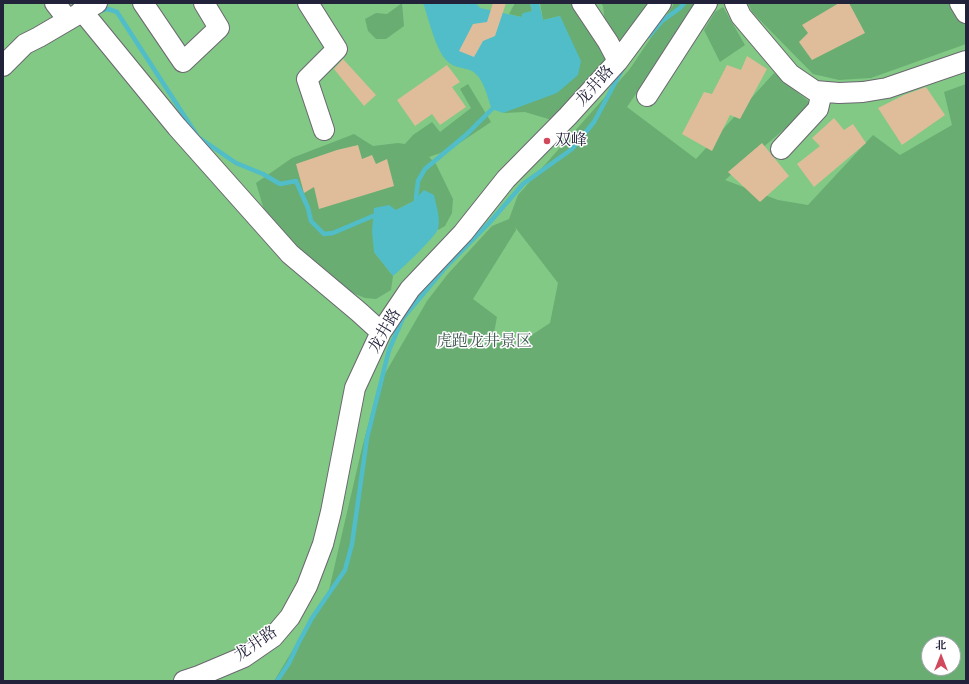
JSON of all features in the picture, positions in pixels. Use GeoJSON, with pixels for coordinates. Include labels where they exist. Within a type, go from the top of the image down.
{"type":"FeatureCollection","features":[{"type":"Feature","properties":{"kind":"street"},"geometry":{"type":"LineString","coordinates":[[55,3],[85,15],[177,127],[290,254],[381,332]]}},
{"type":"Feature","properties":{"kind":"street"},"geometry":{"type":"LineString","coordinates":[[143,3],[183,62],[219,28],[204,3]]}},
{"type":"Feature","properties":{"kind":"street"},"geometry":{"type":"LineString","coordinates":[[308,3],[337,49],[307,79],[324,130]]}},
{"type":"Feature","properties":{"kind":"street"},"geometry":{"type":"LineString","coordinates":[[582,3],[608,42],[618,61]]}},
{"type":"Feature","properties":{"kind":"street","name":"龙井路"},"geometry":{"type":"LineString","coordinates":[[184,681],[244,657],[273,636],[290,617],[307,586],[323,544],[331,512],[355,388],[381,332],[410,289],[463,233],[506,179],[564,120],[618,61],[661,3]]}},
{"type":"Feature","properties":{"kind":"street"},"geometry":{"type":"LineString","coordinates":[[647,96],[707,3]]}},
{"type":"Feature","properties":{"kind":"street"},"geometry":{"type":"LineString","coordinates":[[735,3],[741,16],[790,74],[814,91],[863,92],[887,88],[966,61]]}},
{"type":"Feature","properties":{"kind":"street"},"geometry":{"type":"LineString","coordinates":[[960,3],[966,13]]}},
{"type":"Feature","properties":{"kind":"street"},"geometry":{"type":"LineString","coordinates":[[6,62],[25,44],[85,15]]}},
{"type":"Feature","properties":{"kind":"street"},"geometry":{"type":"LineString","coordinates":[[781,149],[818,109],[822,92]]}},
{"type":"Feature","properties":{"kind":"green space","name":"虎跑龙井景区"},"geometry":{"type":"Polygon","coordinates":[[[3,3],[966,3],[966,681],[3,681],[3,3]]]}},
{"type":"Feature","properties":{"kind":"green space"},"geometry":{"type":"Polygon","coordinates":[[[402,3],[404,26],[386,39],[376,39],[368,31],[365,19],[376,13],[387,14],[402,3]]]}},
{"type":"Feature","properties":{"kind":"green space"},"geometry":{"type":"Polygon","coordinates":[[[515,3],[530,3],[532,11],[521,17],[509,14],[515,3]]]}},
{"type":"Feature","properties":{"kind":"green space"},"geometry":{"type":"Polygon","coordinates":[[[540,3],[573,3],[609,55],[606,65],[555,121],[525,112],[503,113],[516,107],[569,38],[560,16],[543,20],[540,3]]]}},
{"type":"Feature","properties":{"kind":"green space"},"geometry":{"type":"Polygon","coordinates":[[[601,3],[648,3],[619,47],[605,23],[603,6],[601,3]]]}},
{"type":"Feature","properties":{"kind":"green space"},"geometry":{"type":"Polygon","coordinates":[[[674,3],[698,3],[627,107],[696,159],[774,73],[818,109],[789,125],[725,180],[778,200],[808,205],[873,135],[900,155],[952,125],[944,92],[966,84],[966,681],[274,681],[329,590],[361,452],[379,384],[427,301],[447,275],[492,226],[509,219],[518,195],[629,70],[674,3]],[[515,227],[516,230],[473,299],[497,317],[494,333],[515,346],[550,323],[558,283],[515,227]]]}},
{"type":"Feature","properties":{"kind":"green space"},"geometry":{"type":"Polygon","coordinates":[[[748,3],[966,3],[966,44],[871,78],[839,80],[813,74],[752,12],[748,3]]]}},
{"type":"Feature","properties":{"kind":"green space"},"geometry":{"type":"Polygon","coordinates":[[[723,7],[745,45],[720,62],[704,30],[715,12],[723,7]]]}},
{"type":"Feature","properties":{"kind":"green space"},"geometry":{"type":"Polygon","coordinates":[[[468,84],[491,122],[449,150],[429,157],[436,164],[453,199],[452,213],[445,226],[438,230],[438,221],[412,202],[396,210],[374,252],[393,276],[391,290],[376,299],[365,298],[340,288],[282,237],[265,213],[256,183],[292,158],[354,134],[373,146],[398,143],[405,144],[413,135],[432,122],[440,132],[471,108],[460,89],[468,84]]]}},
{"type":"Feature","properties":{"kind":"water"},"geometry":{"type":"Polygon","coordinates":[[[423,3],[476,3],[480,8],[521,17],[523,13],[532,11],[530,3],[539,3],[543,20],[560,16],[581,61],[578,75],[557,93],[503,113],[492,109],[485,88],[476,74],[472,71],[450,64],[443,56],[436,42],[423,3]]]}},
{"type":"Feature","properties":{"kind":"water"},"geometry":{"type":"Polygon","coordinates":[[[424,190],[434,195],[439,216],[438,229],[425,245],[393,276],[374,252],[372,231],[374,208],[389,205],[396,210],[412,202],[424,190]]]}},
{"type":"Feature","properties":{"kind":"building"},"geometry":{"type":"Polygon","coordinates":[[[493,3],[506,3],[495,36],[483,41],[474,57],[459,51],[473,24],[487,22],[493,3]]]}},
{"type":"Feature","properties":{"kind":"building"},"geometry":{"type":"Polygon","coordinates":[[[839,3],[849,3],[865,33],[812,60],[799,42],[808,33],[802,25],[839,3]]]}},
{"type":"Feature","properties":{"kind":"building"},"geometry":{"type":"Polygon","coordinates":[[[747,56],[767,69],[740,119],[730,115],[712,151],[682,134],[704,92],[712,94],[727,65],[741,70],[747,56]]]}},
{"type":"Feature","properties":{"kind":"building"},"geometry":{"type":"Polygon","coordinates":[[[343,59],[376,95],[364,106],[334,69],[343,59]]]}},
{"type":"Feature","properties":{"kind":"building"},"geometry":{"type":"Polygon","coordinates":[[[447,65],[460,82],[452,87],[466,107],[440,125],[432,114],[415,126],[397,100],[447,65]]]}},
{"type":"Feature","properties":{"kind":"building"},"geometry":{"type":"Polygon","coordinates":[[[926,87],[945,115],[902,145],[878,108],[904,95],[926,87]]]}},
{"type":"Feature","properties":{"kind":"building"},"geometry":{"type":"Polygon","coordinates":[[[834,118],[844,130],[853,124],[866,143],[814,187],[797,164],[820,146],[812,138],[834,118]]]}},
{"type":"Feature","properties":{"kind":"building"},"geometry":{"type":"Polygon","coordinates":[[[762,143],[789,176],[760,202],[728,172],[762,143]]]}},
{"type":"Feature","properties":{"kind":"building"},"geometry":{"type":"Polygon","coordinates":[[[358,145],[362,159],[372,155],[376,164],[387,159],[394,186],[319,209],[314,187],[304,193],[296,164],[337,150],[358,145]]]}},
{"type":"Feature","properties":{"kind":"waterway"},"geometry":{"type":"LineString","coordinates":[[649,36],[662,21],[680,8],[684,3]]}},
{"type":"Feature","properties":{"kind":"waterway"},"geometry":{"type":"LineString","coordinates":[[99,11],[108,9],[117,12],[198,137],[236,163],[263,174],[280,184],[296,181],[308,208],[311,221],[324,234],[333,233],[373,216]]}},
{"type":"Feature","properties":{"kind":"waterway"},"geometry":{"type":"LineString","coordinates":[[277,681],[289,663],[312,618],[345,570],[352,544],[367,438],[389,350],[403,318],[444,269],[490,222],[523,184],[572,149],[594,122],[623,68]]}},
{"type":"Feature","properties":{"kind":"waterway"},"geometry":{"type":"LineString","coordinates":[[416,198],[418,181],[425,169],[467,134],[492,109]]}},
{"type":"Feature","properties":{"kind":"place","name":"双峰"},"geometry":{"type":"Point","coordinates":[547,141]}}]}
